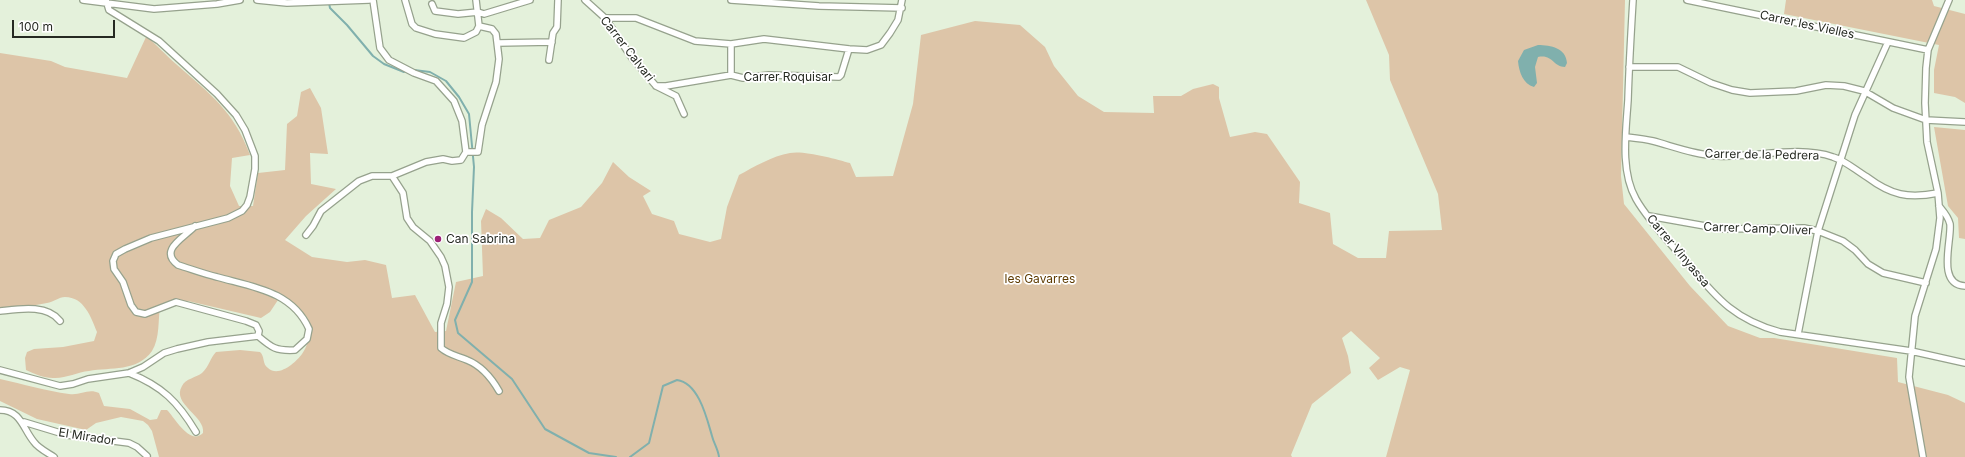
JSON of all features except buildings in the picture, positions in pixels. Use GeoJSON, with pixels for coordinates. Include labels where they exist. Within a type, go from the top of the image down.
{"type":"FeatureCollection","features":[{"type":"Feature","properties":{"kind":"street"},"geometry":{"type":"LineString","coordinates":[[83,0],[106,2],[154,10],[240,0]]}},
{"type":"Feature","properties":{"kind":"street"},"geometry":{"type":"LineString","coordinates":[[257,0],[287,3],[369,0]]}},
{"type":"Feature","properties":{"kind":"street"},"geometry":{"type":"LineString","coordinates":[[306,235],[314,226],[321,211],[350,187],[372,176],[391,176],[426,162],[443,159],[452,161],[461,160],[467,152],[462,120],[454,101],[436,81],[414,73],[389,60],[380,48],[374,0]]}},
{"type":"Feature","properties":{"kind":"street"},"geometry":{"type":"LineString","coordinates":[[406,0],[412,24],[420,30],[464,38],[476,32],[479,26],[476,0]]}},
{"type":"Feature","properties":{"kind":"street"},"geometry":{"type":"LineString","coordinates":[[432,4],[435,11],[458,14],[478,12],[484,14],[528,0]]}},
{"type":"Feature","properties":{"kind":"street"},"geometry":{"type":"LineString","coordinates":[[550,60],[553,33],[557,27],[558,0]]}},
{"type":"Feature","properties":{"kind":"street","name":"Carrer Calvari"},"geometry":{"type":"LineString","coordinates":[[585,0],[605,18],[632,58],[656,86],[676,96],[684,114]]}},
{"type":"Feature","properties":{"kind":"street"},"geometry":{"type":"LineString","coordinates":[[731,0],[819,6],[902,8]]}},
{"type":"Feature","properties":{"kind":"street"},"geometry":{"type":"LineString","coordinates":[[605,18],[636,18],[686,39],[731,44],[764,39],[867,50],[881,45],[898,20],[902,8],[902,0]]}},
{"type":"Feature","properties":{"kind":"street","name":"Carrer Vinyassa"},"geometry":{"type":"LineString","coordinates":[[1633,0],[1626,137],[1627,165],[1630,183],[1636,199],[1717,298],[1739,316],[1761,327],[1780,332],[1911,351],[1965,363]]}},
{"type":"Feature","properties":{"kind":"street","name":"Carrer les Vielles"},"geometry":{"type":"LineString","coordinates":[[1687,0],[1928,50]]}},
{"type":"Feature","properties":{"kind":"street"},"geometry":{"type":"LineString","coordinates":[[1923,457],[1909,377],[1915,316],[1936,249],[1940,218],[1938,193],[1927,142],[1926,120],[1928,50],[1949,0]]}},
{"type":"Feature","properties":{"kind":"street"},"geometry":{"type":"LineString","coordinates":[[106,2],[109,10],[159,41],[217,94],[236,115],[246,130],[255,156],[255,168],[247,205],[242,211],[228,218],[151,238],[116,254],[112,261],[114,269],[123,282],[131,305],[136,312],[145,314],[176,302],[188,304],[256,325],[259,331],[258,336]]}},
{"type":"Feature","properties":{"kind":"street"},"geometry":{"type":"LineString","coordinates":[[467,152],[478,152],[482,125],[496,82],[499,59],[496,34],[492,29],[479,26]]}},
{"type":"Feature","properties":{"kind":"street"},"geometry":{"type":"LineString","coordinates":[[498,43],[552,42]]}},
{"type":"Feature","properties":{"kind":"street"},"geometry":{"type":"LineString","coordinates":[[1798,334],[1818,231],[1855,115],[1864,91],[1888,42]]}},
{"type":"Feature","properties":{"kind":"street","name":"Carrer Roquisar"},"geometry":{"type":"LineString","coordinates":[[731,44],[731,75]]}},
{"type":"Feature","properties":{"kind":"street","name":"Carrer Roquisar"},"geometry":{"type":"LineString","coordinates":[[656,86],[666,86],[731,75],[743,78],[769,75],[839,77],[841,76],[849,49]]}},
{"type":"Feature","properties":{"kind":"street"},"geometry":{"type":"LineString","coordinates":[[1629,67],[1678,67],[1711,83],[1750,93],[1796,91],[1826,85],[1844,86],[1864,91],[1893,108],[1926,120],[1965,122]]}},
{"type":"Feature","properties":{"kind":"street","name":"Carrer de la Pedrera"},"geometry":{"type":"LineString","coordinates":[[1626,137],[1652,141],[1697,153],[1716,156],[1734,157],[1788,152],[1831,156],[1841,160],[1888,190],[1904,196],[1919,197],[1938,193]]}},
{"type":"Feature","properties":{"kind":"street"},"geometry":{"type":"LineString","coordinates":[[391,176],[403,193],[407,218],[413,227],[430,241],[441,257],[444,266],[449,287],[447,304],[441,323],[441,348],[447,353],[480,367],[492,379],[499,391]]}},
{"type":"Feature","properties":{"kind":"street"},"geometry":{"type":"LineString","coordinates":[[1939,206],[1947,215],[1950,226],[1947,258],[1948,272],[1953,281],[1961,286],[1965,286]]}},
{"type":"Feature","properties":{"kind":"street","name":"Carrer Camp Oliver"},"geometry":{"type":"LineString","coordinates":[[1649,216],[1722,229],[1804,228],[1818,231],[1843,241],[1855,250],[1868,264],[1883,273],[1926,283]]}},
{"type":"Feature","properties":{"kind":"street"},"geometry":{"type":"LineString","coordinates":[[0,370],[60,386],[73,384],[88,379],[129,373],[143,367],[164,353],[208,342],[258,336],[270,347],[281,351],[295,350],[306,339],[309,329],[304,317],[293,306],[280,297],[263,289],[178,266],[173,261],[170,255],[171,248],[196,226]]}},
{"type":"Feature","properties":{"kind":"street"},"geometry":{"type":"LineString","coordinates":[[0,311],[45,310],[55,315],[60,321]]}},
{"type":"Feature","properties":{"kind":"street"},"geometry":{"type":"LineString","coordinates":[[129,373],[148,380],[161,389],[177,404],[196,432]]}},
{"type":"Feature","properties":{"kind":"street","name":"El Mirador"},"geometry":{"type":"LineString","coordinates":[[0,410],[13,414],[24,422],[67,435],[129,443],[137,447],[147,456]]}},
{"type":"Feature","properties":{"kind":"street","name":"El Mirador"},"geometry":{"type":"LineString","coordinates":[[24,422],[25,431],[35,444],[54,457]]}},
{"type":"Feature","properties":{"kind":"green space","name":"les Gavarres"},"geometry":{"type":"Polygon","coordinates":[[[1366,0],[1625,0],[1621,176],[1624,204],[1690,286],[1728,326],[1760,338],[1774,338],[1897,358],[1898,382],[1948,395],[1965,403],[1965,457],[1386,457],[1410,370],[1400,367],[1378,380],[1369,368],[1380,358],[1351,331],[1342,338],[1348,356],[1351,373],[1312,404],[1291,455],[1292,457],[159,457],[152,431],[143,421],[121,417],[96,423],[86,430],[37,419],[0,401],[0,379],[69,394],[91,391],[99,393],[104,406],[130,409],[150,420],[157,419],[161,410],[167,410],[188,434],[198,436],[203,433],[203,427],[181,399],[180,392],[182,386],[186,382],[204,371],[216,352],[240,350],[260,352],[268,368],[272,371],[282,370],[292,365],[302,354],[312,330],[307,317],[289,300],[278,300],[270,312],[261,318],[188,301],[176,301],[160,306],[158,335],[155,346],[146,358],[131,366],[84,372],[58,378],[42,377],[26,370],[25,358],[27,352],[34,349],[63,347],[94,341],[97,332],[86,309],[77,300],[72,298],[63,297],[49,302],[29,306],[0,307],[0,53],[51,61],[65,67],[127,78],[146,37],[220,104],[229,115],[244,140],[250,155],[232,158],[230,186],[239,206],[253,206],[258,173],[285,170],[287,124],[297,116],[301,92],[310,88],[321,108],[328,154],[310,153],[311,184],[336,189],[306,216],[285,240],[312,257],[347,262],[365,260],[386,265],[392,298],[415,295],[435,332],[446,331],[456,282],[483,276],[481,221],[486,209],[501,218],[523,239],[540,238],[549,220],[581,207],[602,183],[613,162],[629,177],[651,191],[643,196],[652,214],[674,221],[679,234],[710,242],[721,239],[727,207],[739,175],[763,162],[783,154],[796,152],[811,154],[850,163],[856,177],[893,176],[913,104],[921,35],[975,21],[1020,25],[1045,47],[1054,66],[1078,96],[1104,112],[1154,113],[1153,96],[1181,96],[1193,89],[1213,84],[1219,87],[1219,98],[1230,137],[1255,132],[1267,134],[1300,182],[1299,203],[1330,213],[1333,244],[1358,258],[1386,258],[1389,231],[1442,230],[1438,194],[1390,80],[1389,55],[1366,0]]]}},
{"type":"Feature","properties":{"kind":"green space"},"geometry":{"type":"Polygon","coordinates":[[[1786,0],[1932,0],[1934,6],[1965,14],[1965,103],[1955,97],[1934,93],[1934,70],[1939,45],[1784,14],[1786,0]]]}},
{"type":"Feature","properties":{"kind":"green space"},"geometry":{"type":"Polygon","coordinates":[[[1934,127],[1965,130],[1965,239],[1959,238],[1958,218],[1948,206],[1934,127]]]}},
{"type":"Feature","properties":{"kind":"water"},"geometry":{"type":"Polygon","coordinates":[[[1538,45],[1557,48],[1564,54],[1567,63],[1565,67],[1558,65],[1547,57],[1538,57],[1535,67],[1537,83],[1534,87],[1527,83],[1522,77],[1518,61],[1524,50],[1538,45]]]}},
{"type":"Feature","properties":{"kind":"waterway"},"geometry":{"type":"LineString","coordinates":[[329,3],[330,8],[347,25],[373,56],[384,64],[404,72]]}},
{"type":"Feature","properties":{"kind":"waterway"},"geometry":{"type":"LineString","coordinates":[[414,70],[430,72],[446,81],[459,97],[469,114],[474,167],[472,212],[472,282],[455,320],[458,333],[512,379],[545,429],[589,453],[616,457]]}},
{"type":"Feature","properties":{"kind":"waterway"},"geometry":{"type":"LineString","coordinates":[[630,457],[649,443],[663,386],[677,380],[685,383],[691,388],[701,403],[719,457]]}},
{"type":"Feature","properties":{"kind":"place","name":"Can Sabrina"},"geometry":{"type":"Point","coordinates":[438,239]}}]}
